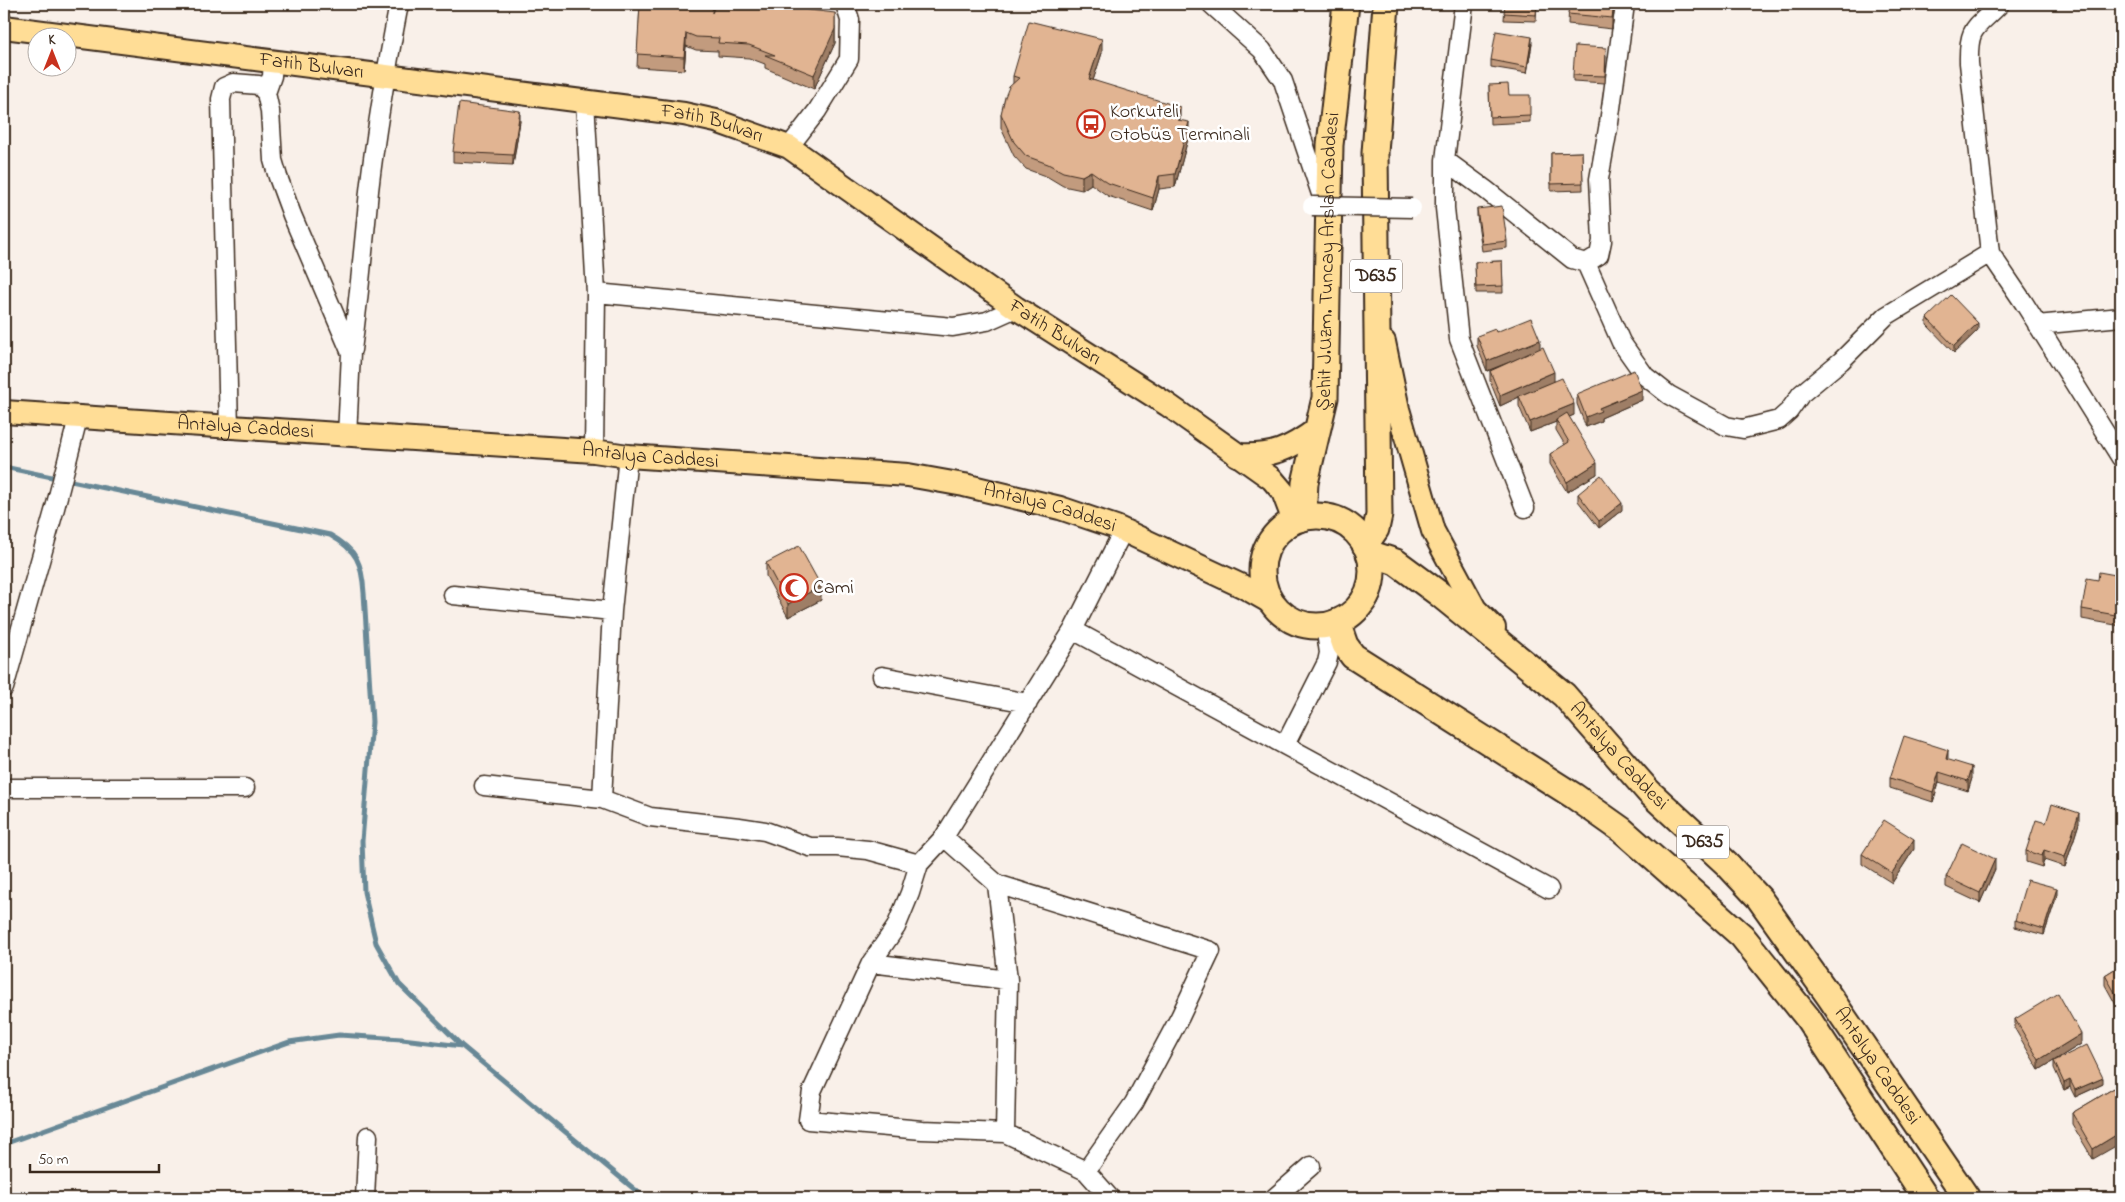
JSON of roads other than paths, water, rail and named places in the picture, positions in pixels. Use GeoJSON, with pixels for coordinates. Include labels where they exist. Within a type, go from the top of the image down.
{"type":"FeatureCollection","features":[{"type":"Feature","properties":{"kind":"highway","name":"Şehit J.Uzm. Tuncay Arslan Caddesi"},"geometry":{"type":"LineString","coordinates":[[1298,520],[1324,398],[1320,212],[1330,145],[1346,4]]}},
{"type":"Feature","properties":{"kind":"highway","name":"D635"},"geometry":{"type":"LineString","coordinates":[[1367,549],[1376,529],[1379,515],[1375,153],[1386,4]]}},
{"type":"Feature","properties":{"kind":"highway","name":"D635"},"geometry":{"type":"LineString","coordinates":[[1298,520],[1321,516],[1338,521],[1354,530],[1367,549]]}},
{"type":"Feature","properties":{"kind":"highway"},"geometry":{"type":"LineString","coordinates":[[1298,520],[1279,531],[1268,545],[1265,553],[1262,579],[1272,604],[1293,621],[1310,626],[1331,624],[1353,613],[1369,590],[1372,572],[1367,549]]}},
{"type":"Feature","properties":{"kind":"highway","name":"Antalya Caddesi"},"geometry":{"type":"LineString","coordinates":[[1367,549],[1396,562],[1438,593],[1561,693],[1649,792],[1726,863],[1759,898],[1829,996],[1967,1198]]}},
{"type":"Feature","properties":{"kind":"highway","name":"Antalya Caddesi"},"geometry":{"type":"LineString","coordinates":[[1331,624],[1353,656],[1590,807],[1622,830],[1742,936],[1807,1017],[1926,1198]]}},
{"type":"Feature","properties":{"kind":"main road","name":"Fatih Bulvarı"},"geometry":{"type":"LineString","coordinates":[[4,27],[684,114],[716,121],[790,147],[1016,308],[1168,405],[1272,479],[1283,492],[1298,520]]}},
{"type":"Feature","properties":{"kind":"main road"},"geometry":{"type":"LineString","coordinates":[[1377,311],[1398,409],[1433,531],[1475,609],[1561,693]]}},
{"type":"Feature","properties":{"kind":"main road","name":"Antalya Caddesi"},"geometry":{"type":"LineString","coordinates":[[4,412],[594,451],[628,456],[908,475],[964,485],[1060,508],[1123,531],[1242,586],[1272,604]]}},
{"type":"Feature","properties":{"kind":"main road"},"geometry":{"type":"LineString","coordinates":[[1237,455],[1258,456],[1281,452],[1318,429]]}},
{"type":"Feature","properties":{"kind":"street"},"geometry":{"type":"LineString","coordinates":[[347,436],[351,352],[370,190],[385,75],[399,4]]}},
{"type":"Feature","properties":{"kind":"street"},"geometry":{"type":"LineString","coordinates":[[790,147],[817,111],[848,59],[850,20],[845,4]]}},
{"type":"Feature","properties":{"kind":"street"},"geometry":{"type":"LineString","coordinates":[[1211,4],[1262,50],[1283,80],[1320,212],[1412,208]]}},
{"type":"Feature","properties":{"kind":"street"},"geometry":{"type":"LineString","coordinates":[[1464,4],[1445,160],[1445,208],[1459,339],[1525,508]]}},
{"type":"Feature","properties":{"kind":"street"},"geometry":{"type":"LineString","coordinates":[[1445,160],[1486,190],[1572,259],[1586,263],[1599,255],[1602,241],[1599,179],[1609,123],[1625,4]]}},
{"type":"Feature","properties":{"kind":"street"},"geometry":{"type":"LineString","coordinates":[[2000,4],[1976,26],[1968,41],[1990,253],[2121,458]]}},
{"type":"Feature","properties":{"kind":"street"},"geometry":{"type":"LineString","coordinates":[[273,61],[272,76],[266,92],[270,111],[273,160],[292,215],[351,352]]}},
{"type":"Feature","properties":{"kind":"street"},"geometry":{"type":"LineString","coordinates":[[230,428],[220,99],[224,87],[233,83],[259,85],[266,92]]}},
{"type":"Feature","properties":{"kind":"street"},"geometry":{"type":"LineString","coordinates":[[585,101],[596,293],[594,451]]}},
{"type":"Feature","properties":{"kind":"street"},"geometry":{"type":"LineString","coordinates":[[1586,263],[1621,342],[1645,376],[1669,394],[1726,426],[1743,429],[1779,420],[1789,411],[1801,394],[1841,360],[1886,316],[1990,253]]}},
{"type":"Feature","properties":{"kind":"street"},"geometry":{"type":"LineString","coordinates":[[596,293],[953,327],[987,321],[1016,308]]}},
{"type":"Feature","properties":{"kind":"street"},"geometry":{"type":"LineString","coordinates":[[2037,325],[2121,317]]}},
{"type":"Feature","properties":{"kind":"street"},"geometry":{"type":"LineString","coordinates":[[4,688],[55,508],[78,418]]}},
{"type":"Feature","properties":{"kind":"street"},"geometry":{"type":"LineString","coordinates":[[602,799],[612,612],[628,456]]}},
{"type":"Feature","properties":{"kind":"street"},"geometry":{"type":"LineString","coordinates":[[1110,1198],[1086,1171],[1004,1133],[922,1130],[808,1120],[812,1091],[871,962],[896,927],[910,894],[919,864],[944,837],[1073,630],[1123,531]]}},
{"type":"Feature","properties":{"kind":"street"},"geometry":{"type":"LineString","coordinates":[[453,596],[612,612]]}},
{"type":"Feature","properties":{"kind":"street"},"geometry":{"type":"LineString","coordinates":[[1285,745],[1327,662],[1331,624]]}},
{"type":"Feature","properties":{"kind":"street"},"geometry":{"type":"LineString","coordinates":[[1073,630],[1548,890]]}},
{"type":"Feature","properties":{"kind":"street"},"geometry":{"type":"LineString","coordinates":[[882,676],[1028,702]]}},
{"type":"Feature","properties":{"kind":"street"},"geometry":{"type":"LineString","coordinates":[[484,786],[602,799],[650,817],[765,831],[810,847],[868,850],[919,864]]}},
{"type":"Feature","properties":{"kind":"street"},"geometry":{"type":"LineString","coordinates":[[4,788],[245,788]]}},
{"type":"Feature","properties":{"kind":"street"},"geometry":{"type":"LineString","coordinates":[[944,837],[997,884],[1211,951],[1180,1017],[1134,1103],[1086,1171]]}},
{"type":"Feature","properties":{"kind":"street"},"geometry":{"type":"LineString","coordinates":[[997,884],[1008,980],[1004,1133]]}},
{"type":"Feature","properties":{"kind":"street"},"geometry":{"type":"LineString","coordinates":[[871,962],[1008,980]]}},
{"type":"Feature","properties":{"kind":"street"},"geometry":{"type":"LineString","coordinates":[[364,1198],[368,1136]]}},
{"type":"Feature","properties":{"kind":"street"},"geometry":{"type":"LineString","coordinates":[[1274,1198],[1311,1166]]}},
{"type":"Feature","properties":{"kind":"waterway"},"geometry":{"type":"LineString","coordinates":[[4,467],[330,535],[352,552],[362,573],[372,722],[362,841],[364,892],[376,943],[399,984],[462,1046],[645,1198]]}},
{"type":"Feature","properties":{"kind":"waterway"},"geometry":{"type":"LineString","coordinates":[[4,1144],[289,1042],[339,1035],[402,1039],[462,1046]]}},
{"type":"Feature","properties":{"kind":"place","name":"Korkuteli Otobüs Terminali"},"geometry":{"type":"Point","coordinates":[1091,124]}},
{"type":"Feature","properties":{"kind":"place","name":"Cami"},"geometry":{"type":"Point","coordinates":[794,588]}}]}
